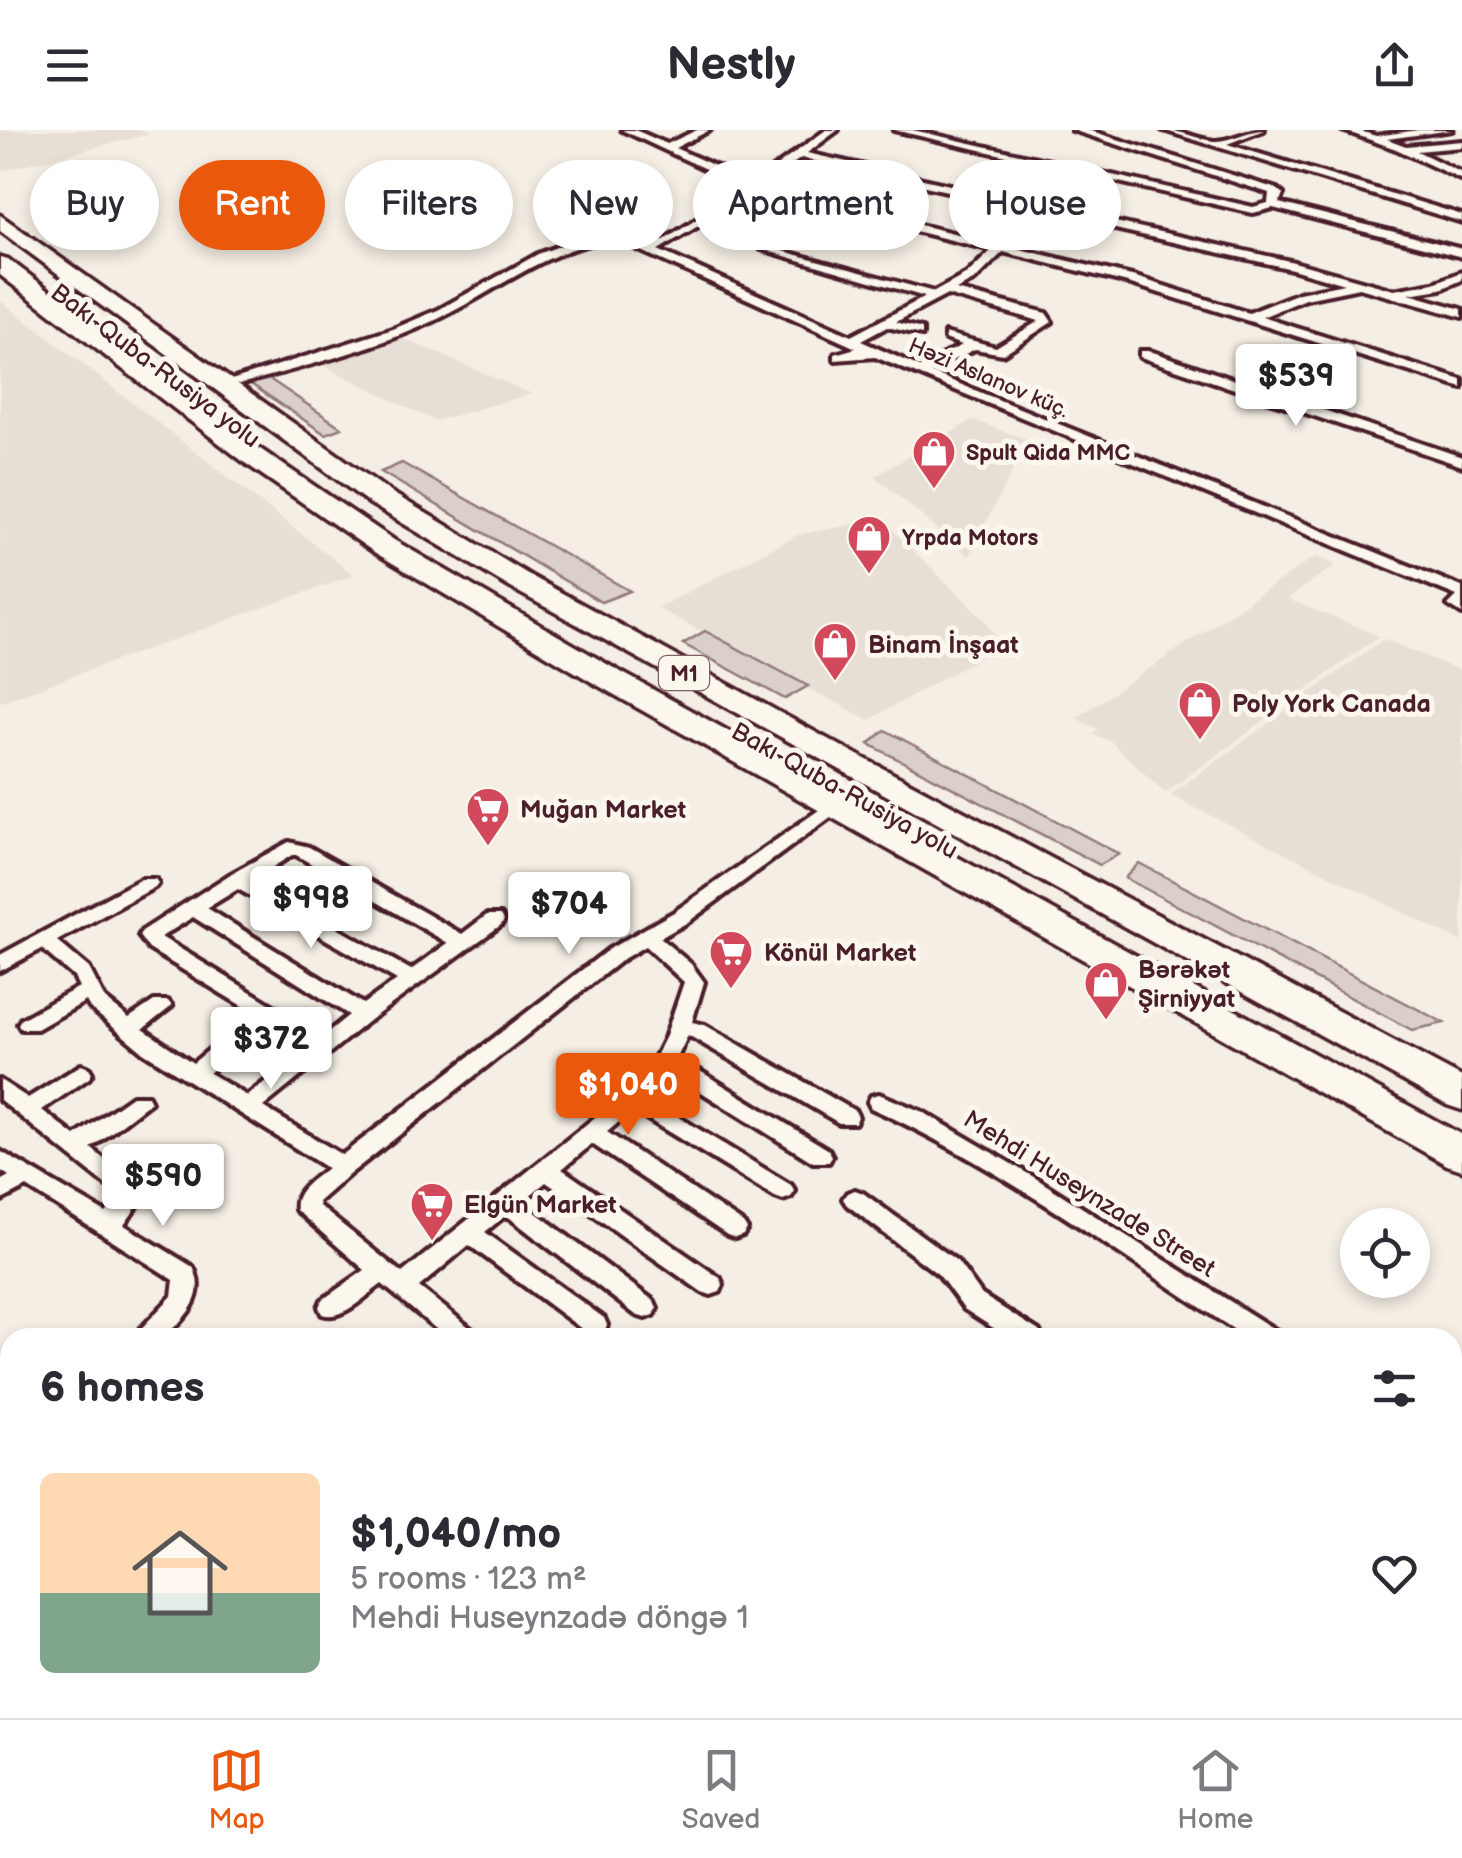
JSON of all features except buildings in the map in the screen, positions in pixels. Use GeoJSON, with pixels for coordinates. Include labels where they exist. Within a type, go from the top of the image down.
{"type":"FeatureCollection","features":[{"type":"Feature","properties":{"kind":"highway"},"geometry":{"type":"LineString","coordinates":[[0,209],[235,381],[463,530],[601,611],[1462,1071]]}},
{"type":"Feature","properties":{"kind":"highway","name":"Bakı-Quba-Rusiya yolu"},"geometry":{"type":"LineString","coordinates":[[0,222],[273,423],[410,516],[779,726],[1462,1095]]}},
{"type":"Feature","properties":{"kind":"highway","name":"Bakı-Quba-Rusiya yolu"},"geometry":{"type":"LineString","coordinates":[[0,248],[273,453],[500,599],[1462,1131]]}},
{"type":"Feature","properties":{"kind":"highway"},"geometry":{"type":"LineString","coordinates":[[0,264],[254,457],[384,546],[601,674],[1462,1154]]}},
{"type":"Feature","properties":{"kind":"street"},"geometry":{"type":"LineString","coordinates":[[626,130],[693,160]]}},
{"type":"Feature","properties":{"kind":"street"},"geometry":{"type":"LineString","coordinates":[[667,148],[705,130]]}},
{"type":"Feature","properties":{"kind":"street"},"geometry":{"type":"LineString","coordinates":[[793,160],[833,130]]}},
{"type":"Feature","properties":{"kind":"street"},"geometry":{"type":"LineString","coordinates":[[899,130],[942,134],[1253,210],[1274,205],[1462,253]]}},
{"type":"Feature","properties":{"kind":"street"},"geometry":{"type":"LineString","coordinates":[[1076,130],[1273,191],[1277,194],[1274,205]]}},
{"type":"Feature","properties":{"kind":"street"},"geometry":{"type":"LineString","coordinates":[[1168,130],[1462,218]]}},
{"type":"Feature","properties":{"kind":"street"},"geometry":{"type":"LineString","coordinates":[[1216,145],[1259,130]]}},
{"type":"Feature","properties":{"kind":"street"},"geometry":{"type":"LineString","coordinates":[[1347,130],[1404,149],[1462,177]]}},
{"type":"Feature","properties":{"kind":"street"},"geometry":{"type":"LineString","coordinates":[[1374,138],[1447,130]]}},
{"type":"Feature","properties":{"kind":"street"},"geometry":{"type":"LineString","coordinates":[[1404,149],[1462,144]]}},
{"type":"Feature","properties":{"kind":"street"},"geometry":{"type":"LineString","coordinates":[[800,155],[1362,284],[1462,313]]}},
{"type":"Feature","properties":{"kind":"street"},"geometry":{"type":"LineString","coordinates":[[1433,163],[1462,160]]}},
{"type":"Feature","properties":{"kind":"street"},"geometry":{"type":"LineString","coordinates":[[1341,194],[1361,187]]}},
{"type":"Feature","properties":{"kind":"street"},"geometry":{"type":"LineString","coordinates":[[1121,246],[1139,232]]}},
{"type":"Feature","properties":{"kind":"street"},"geometry":{"type":"LineString","coordinates":[[235,381],[388,336],[449,310],[504,278],[564,250]]}},
{"type":"Feature","properties":{"kind":"street","name":"Həzi Aslanov küç."},"geometry":{"type":"LineString","coordinates":[[652,250],[942,382],[1462,597]]}},
{"type":"Feature","properties":{"kind":"street"},"geometry":{"type":"LineString","coordinates":[[776,250],[1047,320],[998,351],[950,336]]}},
{"type":"Feature","properties":{"kind":"street"},"geometry":{"type":"LineString","coordinates":[[855,340],[976,273],[999,250]]}},
{"type":"Feature","properties":{"kind":"street"},"geometry":{"type":"LineString","coordinates":[[1009,250],[1132,280],[1462,384]]}},
{"type":"Feature","properties":{"kind":"street"},"geometry":{"type":"LineString","coordinates":[[1395,293],[1448,283],[1462,276]]}},
{"type":"Feature","properties":{"kind":"street"},"geometry":{"type":"LineString","coordinates":[[1253,316],[1303,296],[1362,284]]}},
{"type":"Feature","properties":{"kind":"street"},"geometry":{"type":"LineString","coordinates":[[886,322],[917,332]]}},
{"type":"Feature","properties":{"kind":"street"},"geometry":{"type":"LineString","coordinates":[[922,371],[973,346]]}},
{"type":"Feature","properties":{"kind":"street"},"geometry":{"type":"LineString","coordinates":[[840,357],[856,352],[882,352]]}},
{"type":"Feature","properties":{"kind":"street"},"geometry":{"type":"LineString","coordinates":[[1145,354],[1462,462]]}},
{"type":"Feature","properties":{"kind":"street"},"geometry":{"type":"LineString","coordinates":[[919,392],[942,382]]}},
{"type":"Feature","properties":{"kind":"street"},"geometry":{"type":"LineString","coordinates":[[1462,597],[1456,605],[1462,609]]}},
{"type":"Feature","properties":{"kind":"street"},"geometry":{"type":"LineString","coordinates":[[453,1328],[306,1205],[310,1193],[576,984],[681,916],[836,804]]}},
{"type":"Feature","properties":{"kind":"street"},"geometry":{"type":"LineString","coordinates":[[324,1046],[149,940],[154,932],[281,850],[296,848],[461,942]]}},
{"type":"Feature","properties":{"kind":"street"},"geometry":{"type":"LineString","coordinates":[[236,880],[411,979]]}},
{"type":"Feature","properties":{"kind":"street"},"geometry":{"type":"LineString","coordinates":[[0,964],[148,884]]}},
{"type":"Feature","properties":{"kind":"street"},"geometry":{"type":"LineString","coordinates":[[192,908],[364,1014]]}},
{"type":"Feature","properties":{"kind":"street"},"geometry":{"type":"LineString","coordinates":[[247,1108],[364,1014],[494,920]]}},
{"type":"Feature","properties":{"kind":"street"},"geometry":{"type":"LineString","coordinates":[[331,1308],[392,1278],[468,1232],[633,1100],[664,1066],[694,982],[690,973],[653,945],[648,936]]}},
{"type":"Feature","properties":{"kind":"street"},"geometry":{"type":"LineString","coordinates":[[43,940],[82,973],[97,1003],[128,1029],[343,1167]]}},
{"type":"Feature","properties":{"kind":"street"},"geometry":{"type":"LineString","coordinates":[[30,1024],[90,990]]}},
{"type":"Feature","properties":{"kind":"street"},"geometry":{"type":"LineString","coordinates":[[128,1029],[161,1006]]}},
{"type":"Feature","properties":{"kind":"street"},"geometry":{"type":"LineString","coordinates":[[680,1026],[697,1030],[847,1117]]}},
{"type":"Feature","properties":{"kind":"street"},"geometry":{"type":"LineString","coordinates":[[193,1074],[230,1044]]}},
{"type":"Feature","properties":{"kind":"street"},"geometry":{"type":"LineString","coordinates":[[664,1066],[688,1073],[822,1156]]}},
{"type":"Feature","properties":{"kind":"street"},"geometry":{"type":"LineString","coordinates":[[29,1108],[81,1073]]}},
{"type":"Feature","properties":{"kind":"street"},"geometry":{"type":"LineString","coordinates":[[0,1088],[130,1194],[108,1227]]}},
{"type":"Feature","properties":{"kind":"street"},"geometry":{"type":"LineString","coordinates":[[633,1100],[783,1191]]}},
{"type":"Feature","properties":{"kind":"street"},"geometry":{"type":"LineString","coordinates":[[76,1147],[140,1102]]}},
{"type":"Feature","properties":{"kind":"street","name":"Mehdi Huseynzadе Street"},"geometry":{"type":"LineString","coordinates":[[879,1102],[915,1118],[1029,1185],[1252,1328]]}},
{"type":"Feature","properties":{"kind":"street"},"geometry":{"type":"LineString","coordinates":[[592,1133],[735,1229]]}},
{"type":"Feature","properties":{"kind":"street"},"geometry":{"type":"LineString","coordinates":[[0,1159],[184,1274],[189,1283],[180,1304],[155,1328]]}},
{"type":"Feature","properties":{"kind":"street"},"geometry":{"type":"LineString","coordinates":[[546,1170],[710,1285]]}},
{"type":"Feature","properties":{"kind":"street"},"geometry":{"type":"LineString","coordinates":[[0,1192],[27,1176]]}},
{"type":"Feature","properties":{"kind":"street"},"geometry":{"type":"LineString","coordinates":[[855,1199],[948,1268],[973,1302],[1014,1328]]}},
{"type":"Feature","properties":{"kind":"street"},"geometry":{"type":"LineString","coordinates":[[506,1202],[644,1308]]}},
{"type":"Feature","properties":{"kind":"street"},"geometry":{"type":"LineString","coordinates":[[468,1232],[595,1325]]}},
{"type":"Feature","properties":{"kind":"shaded area"},"geometry":{"type":"Polygon","coordinates":[[[0,130],[141,130],[149,134],[44,160],[30,160],[30,164],[0,171],[0,130]]]}},
{"type":"Feature","properties":{"kind":"shaded area"},"geometry":{"type":"Polygon","coordinates":[[[0,300],[354,575],[0,702],[0,300]]]}},
{"type":"Feature","properties":{"kind":"shaded area"},"geometry":{"type":"Polygon","coordinates":[[[400,337],[532,394],[435,421],[322,365],[400,337]]]}},
{"type":"Feature","properties":{"kind":"shaded area"},"geometry":{"type":"Polygon","coordinates":[[[265,376],[342,428],[325,434],[248,382],[265,376]]]}},
{"type":"Feature","properties":{"kind":"shaded area"},"geometry":{"type":"Polygon","coordinates":[[[973,420],[1028,440],[969,556],[875,476],[973,420]]]}},
{"type":"Feature","properties":{"kind":"shaded area"},"geometry":{"type":"Polygon","coordinates":[[[402,463],[630,591],[601,602],[381,472],[402,463]]]}},
{"type":"Feature","properties":{"kind":"shaded area"},"geometry":{"type":"Polygon","coordinates":[[[881,519],[986,621],[998,639],[996,648],[869,720],[657,608],[798,535],[881,519]]]}},
{"type":"Feature","properties":{"kind":"shaded area"},"geometry":{"type":"Polygon","coordinates":[[[1315,557],[1336,565],[1287,599],[1379,636],[1165,793],[1110,741],[1093,734],[1098,729],[1076,718],[1315,557]]]}},
{"type":"Feature","properties":{"kind":"shaded area"},"geometry":{"type":"Polygon","coordinates":[[[705,631],[808,686],[785,699],[683,644],[705,631]]]}},
{"type":"Feature","properties":{"kind":"shaded area","name":"Poly York Canada"},"geometry":{"type":"Polygon","coordinates":[[[1384,639],[1462,671],[1462,942],[1170,795],[1384,639]]]}},
{"type":"Feature","properties":{"kind":"shaded area"},"geometry":{"type":"Polygon","coordinates":[[[885,730],[1119,854],[1100,865],[869,744],[885,730]]]}},
{"type":"Feature","properties":{"kind":"shaded area"},"geometry":{"type":"Polygon","coordinates":[[[1139,863],[1444,1023],[1412,1030],[1125,878],[1139,863]]]}},
{"type":"Feature","properties":{"kind":"place","name":"Spult Qida MMC"},"geometry":{"type":"Point","coordinates":[934,490]}},
{"type":"Feature","properties":{"kind":"place","name":"Yrpda Motors"},"geometry":{"type":"Point","coordinates":[869,575]}},
{"type":"Feature","properties":{"kind":"place","name":"Binam İnşaat"},"geometry":{"type":"Point","coordinates":[835,682]}},
{"type":"Feature","properties":{"kind":"place","name":"Poly York Canada"},"geometry":{"type":"Point","coordinates":[1200,741]}},
{"type":"Feature","properties":{"kind":"place","name":"Muğan Market"},"geometry":{"type":"Point","coordinates":[488,847]}},
{"type":"Feature","properties":{"kind":"place","name":"Könül Market"},"geometry":{"type":"Point","coordinates":[731,990]}},
{"type":"Feature","properties":{"kind":"place","name":"Bərəkət Şirniyyat"},"geometry":{"type":"Point","coordinates":[1106,1021]}},
{"type":"Feature","properties":{"kind":"place","name":"Elgün Market"},"geometry":{"type":"Point","coordinates":[432,1242]}}]}
